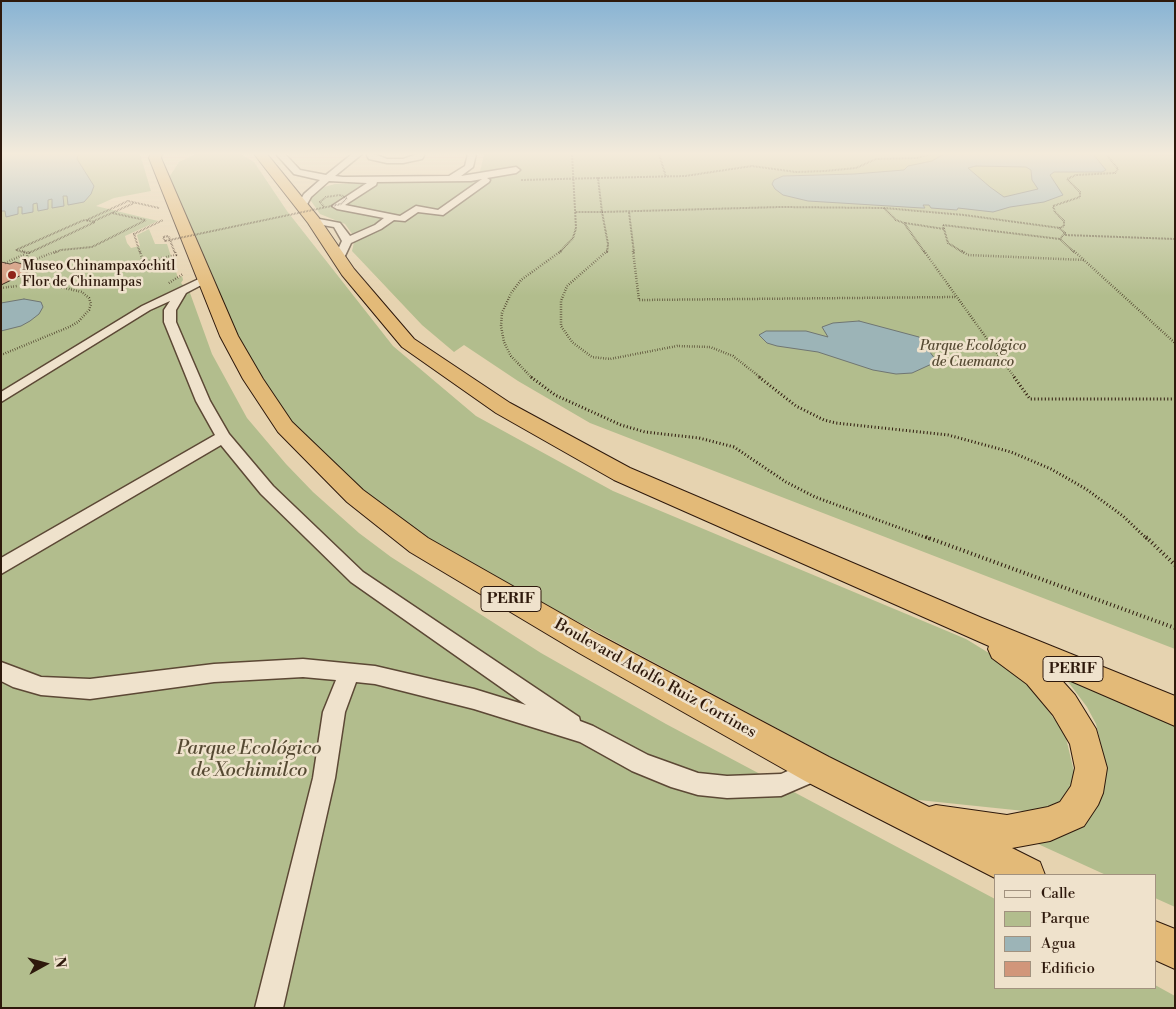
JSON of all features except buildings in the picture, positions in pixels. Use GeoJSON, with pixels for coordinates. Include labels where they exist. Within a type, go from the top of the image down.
{"type":"FeatureCollection","features":[{"type":"Feature","properties":{"kind":"highway","name":"Boulevard Adolfo Ruiz Cortines"},"geometry":{"type":"LineString","coordinates":[[174,201],[229,336],[253,379],[285,427],[355,496],[418,545],[589,644],[817,768],[1025,874]]}},
{"type":"Feature","properties":{"kind":"highway","name":"PERIF"},"geometry":{"type":"LineString","coordinates":[[305,201],[343,250],[348,272],[408,343],[503,408],[622,474],[972,626],[1175,711]]}},
{"type":"Feature","properties":{"kind":"highway"},"geometry":{"type":"LineString","coordinates":[[917,819],[1007,832],[1050,824],[1072,814],[1086,794],[1091,768],[1085,740],[1064,705],[1037,674],[972,626]]}},
{"type":"Feature","properties":{"kind":"highway"},"geometry":{"type":"LineString","coordinates":[[1156,940],[1175,950]]}},
{"type":"Feature","properties":{"kind":"street"},"geometry":{"type":"LineString","coordinates":[[309,201],[314,211]]}},
{"type":"Feature","properties":{"kind":"street"},"geometry":{"type":"LineString","coordinates":[[345,201],[337,206],[402,219],[416,209],[440,213],[457,201]]}},
{"type":"Feature","properties":{"kind":"street"},"geometry":{"type":"LineString","coordinates":[[343,250],[392,217]]}},
{"type":"Feature","properties":{"kind":"street"},"geometry":{"type":"LineString","coordinates":[[1,398],[146,308],[205,280]]}},
{"type":"Feature","properties":{"kind":"street"},"geometry":{"type":"LineString","coordinates":[[180,293],[170,310],[170,322],[202,401],[223,437],[267,490],[357,578],[500,674],[585,734],[640,763],[671,776],[698,784],[727,787],[781,785],[817,768]]}},
{"type":"Feature","properties":{"kind":"street"},"geometry":{"type":"LineString","coordinates":[[1,567],[223,437]]}},
{"type":"Feature","properties":{"kind":"street"},"geometry":{"type":"LineString","coordinates":[[1,670],[20,680],[41,686],[90,689],[272,669],[303,668],[350,672],[434,687],[585,734]]}},
{"type":"Feature","properties":{"kind":"street"},"geometry":{"type":"LineString","coordinates":[[269,1008],[324,778],[334,712],[350,672]]}},
{"type":"Feature","properties":{"kind":"path"},"geometry":{"type":"LineString","coordinates":[[128,201],[159,208]]}},
{"type":"Feature","properties":{"kind":"path"},"geometry":{"type":"LineString","coordinates":[[27,253],[16,250],[128,201]]}},
{"type":"Feature","properties":{"kind":"path"},"geometry":{"type":"LineString","coordinates":[[163,220],[134,234],[143,262],[176,255],[169,240],[341,204],[345,201]]}},
{"type":"Feature","properties":{"kind":"path"},"geometry":{"type":"LineString","coordinates":[[573,201],[576,228],[573,238],[564,249],[521,280],[511,294],[502,313],[500,326],[504,342],[511,356],[532,378],[555,395],[621,425],[645,432],[699,438],[734,446],[786,482],[815,497],[1175,628]]}},
{"type":"Feature","properties":{"kind":"path"},"geometry":{"type":"LineString","coordinates":[[601,201],[608,244],[607,253],[567,286],[561,301],[561,326],[565,334],[581,350],[592,357],[610,359],[677,346],[710,347],[733,356],[796,406],[824,420],[836,423],[955,436],[1012,452],[1051,469],[1086,489],[1123,516],[1175,565]]}},
{"type":"Feature","properties":{"kind":"path"},"geometry":{"type":"LineString","coordinates":[[574,212],[688,211],[780,207],[884,208],[964,215],[1059,228],[1064,226],[1064,221],[1055,212],[1053,206],[1068,201]]}},
{"type":"Feature","properties":{"kind":"path"},"geometry":{"type":"LineString","coordinates":[[1,260],[6,262],[135,203]]}},
{"type":"Feature","properties":{"kind":"path"},"geometry":{"type":"LineString","coordinates":[[884,208],[896,220],[904,223],[944,229]]}},
{"type":"Feature","properties":{"kind":"path"},"geometry":{"type":"LineString","coordinates":[[27,253],[26,262],[23,264],[61,250],[88,247],[146,220],[106,211]]}},
{"type":"Feature","properties":{"kind":"path"},"geometry":{"type":"LineString","coordinates":[[629,212],[639,300],[956,297]]}},
{"type":"Feature","properties":{"kind":"path"},"geometry":{"type":"LineString","coordinates":[[86,220],[93,222]]}},
{"type":"Feature","properties":{"kind":"path"},"geometry":{"type":"LineString","coordinates":[[904,223],[1030,399],[1175,399]]}},
{"type":"Feature","properties":{"kind":"path"},"geometry":{"type":"LineString","coordinates":[[1085,260],[968,255],[948,243],[943,225],[1060,239],[1085,260],[1175,343]]}},
{"type":"Feature","properties":{"kind":"path"},"geometry":{"type":"LineString","coordinates":[[1059,228],[1065,234],[1175,239]]}},
{"type":"Feature","properties":{"kind":"path"},"geometry":{"type":"LineString","coordinates":[[1060,239],[1065,234]]}},
{"type":"Feature","properties":{"kind":"path"},"geometry":{"type":"LineString","coordinates":[[1,354],[78,322],[89,310],[89,298],[82,292],[30,280]]}},
{"type":"Feature","properties":{"kind":"path"},"geometry":{"type":"LineString","coordinates":[[1,288],[17,286]]}},
{"type":"Feature","properties":{"kind":"green space","name":"Parque Ecológico de Xochimilco"},"geometry":{"type":"Polygon","coordinates":[[[1,201],[107,201],[96,206],[158,221],[125,236],[127,243],[131,248],[140,246],[137,235],[149,229],[155,244],[167,244],[178,278],[182,276],[183,280],[181,283],[190,293],[212,354],[247,418],[286,464],[313,492],[359,533],[391,557],[541,653],[666,724],[994,898],[994,989],[1156,989],[1156,986],[1175,996],[1175,1008],[1,1008],[1,201]]]}},
{"type":"Feature","properties":{"kind":"green space"},"geometry":{"type":"Polygon","coordinates":[[[178,201],[280,201],[393,346],[476,416],[613,491],[966,639],[1020,672],[1065,734],[1077,784],[1053,814],[909,799],[414,534],[354,488],[287,421],[235,331],[178,201]]]}},
{"type":"Feature","properties":{"kind":"green space","name":"Parque Ecológico de Cuemanco"},"geometry":{"type":"Polygon","coordinates":[[[311,201],[1175,201],[1175,649],[590,423],[518,381],[464,345],[454,352],[422,325],[352,251],[355,238],[345,224],[320,214],[311,201]]]}},
{"type":"Feature","properties":{"kind":"green space"},"geometry":{"type":"Polygon","coordinates":[[[1063,675],[1175,722],[1175,907],[1156,898],[1156,874],[1104,874],[1027,839],[1105,777],[1105,760],[1096,724],[1087,707],[1063,675]]]}},
{"type":"Feature","properties":{"kind":"water"},"geometry":{"type":"Polygon","coordinates":[[[1,201],[48,201],[48,209],[38,211],[37,203],[33,204],[33,212],[22,214],[22,207],[18,207],[18,214],[6,217],[5,211],[1,211],[1,201]]]}},
{"type":"Feature","properties":{"kind":"water"},"geometry":{"type":"Polygon","coordinates":[[[52,201],[64,201],[64,206],[52,208],[52,201]]]}},
{"type":"Feature","properties":{"kind":"water"},"geometry":{"type":"Polygon","coordinates":[[[68,201],[85,201],[84,202],[68,205],[68,201]]]}},
{"type":"Feature","properties":{"kind":"water"},"geometry":{"type":"Polygon","coordinates":[[[809,201],[1046,201],[993,212],[958,208],[957,210],[931,208],[929,205],[923,205],[925,208],[809,201]]]}},
{"type":"Feature","properties":{"kind":"water"},"geometry":{"type":"Polygon","coordinates":[[[24,299],[41,302],[43,307],[39,314],[21,326],[1,331],[1,303],[24,299]]]}},
{"type":"Feature","properties":{"kind":"water"},"geometry":{"type":"Polygon","coordinates":[[[859,321],[919,337],[936,362],[912,373],[896,374],[873,370],[818,352],[777,346],[767,343],[759,335],[766,331],[806,331],[828,337],[822,327],[833,323],[859,321]]]}},
{"type":"Feature","properties":{"kind":"place","name":"Museo Chinampaxóchitl Flor de Chinampas"},"geometry":{"type":"Point","coordinates":[12,275]}}]}
